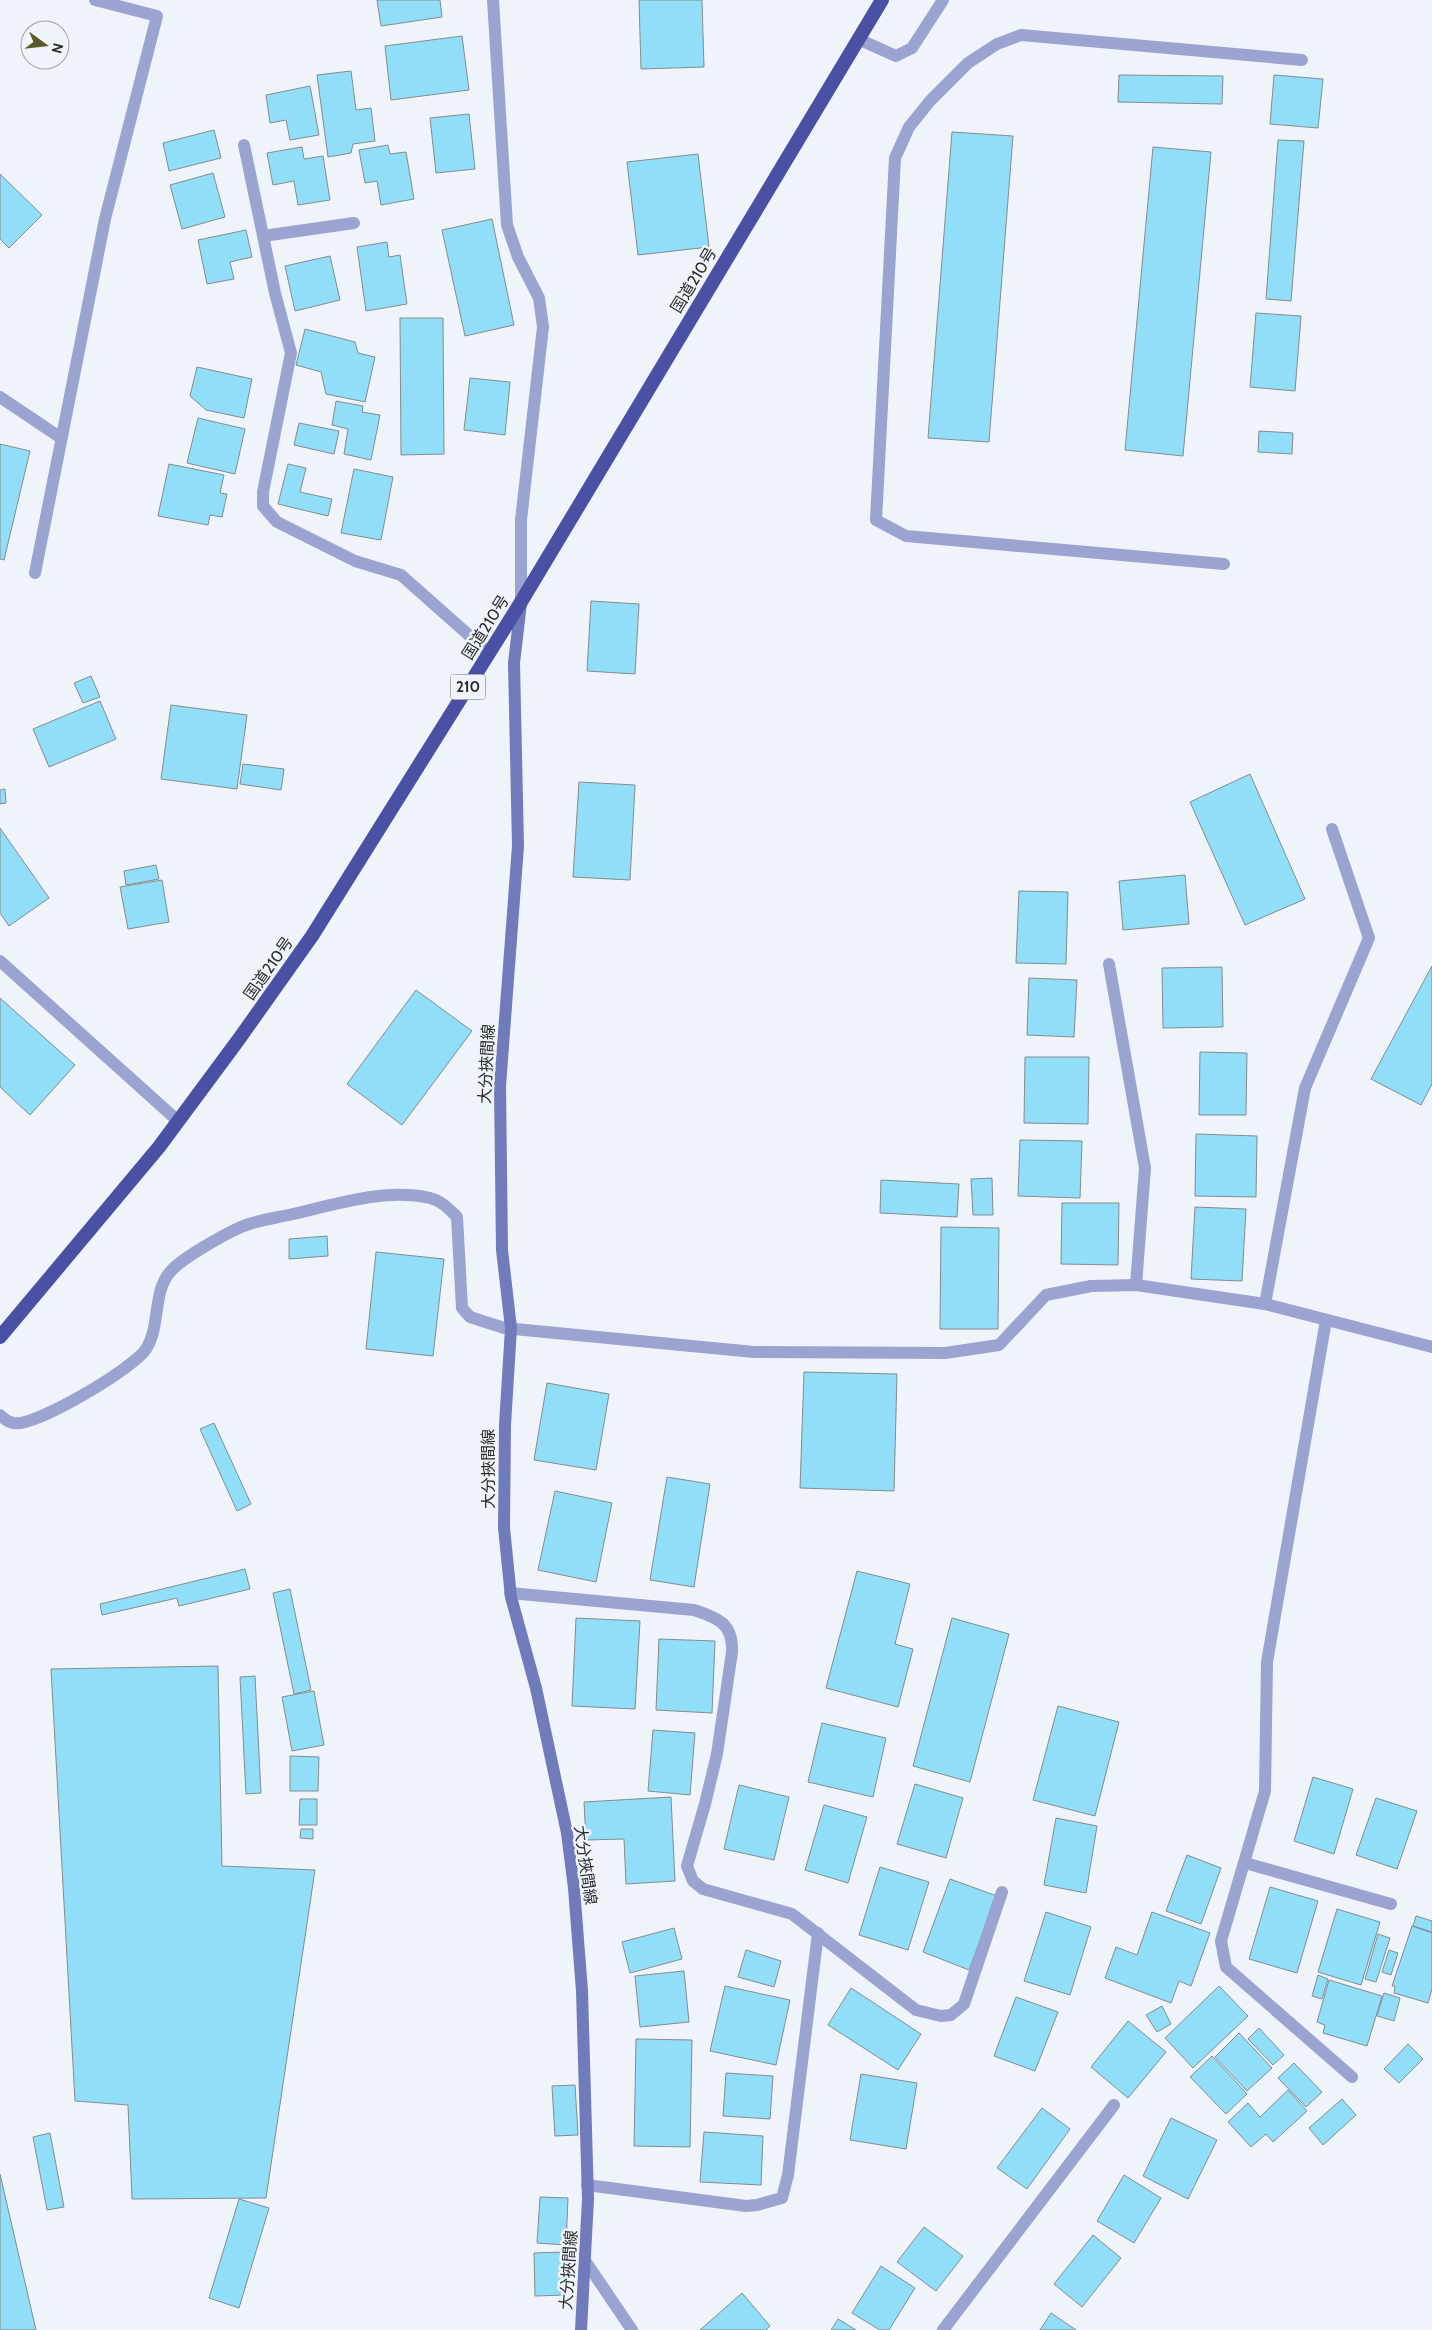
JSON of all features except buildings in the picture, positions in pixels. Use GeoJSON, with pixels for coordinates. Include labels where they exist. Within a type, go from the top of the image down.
{"type":"FeatureCollection","features":[{"type":"Feature","properties":{"kind":"highway","name":"国道210号"},"geometry":{"type":"LineString","coordinates":[[0,1337],[178,1121],[312,936],[521,602],[882,0]]}},
{"type":"Feature","properties":{"kind":"main road","name":"大分挾間線"},"geometry":{"type":"LineString","coordinates":[[521,602],[514,663],[518,846],[500,1118],[502,1250],[512,1328],[505,1417],[504,1528],[510,1593],[536,1688],[571,1858],[582,1991],[587,2185],[586,2262],[581,2330]]}},
{"type":"Feature","properties":{"kind":"street"},"geometry":{"type":"LineString","coordinates":[[35,572],[105,219],[156,16],[95,0]]}},
{"type":"Feature","properties":{"kind":"street"},"geometry":{"type":"LineString","coordinates":[[493,0],[508,225],[518,257],[539,298],[543,327],[521,520],[521,602]]}},
{"type":"Feature","properties":{"kind":"street"},"geometry":{"type":"LineString","coordinates":[[858,39],[896,56],[912,48],[943,0]]}},
{"type":"Feature","properties":{"kind":"street"},"geometry":{"type":"LineString","coordinates":[[1224,564],[906,536],[876,520],[895,158],[909,127],[930,101],[968,64],[996,44],[1021,36],[1302,60]]}},
{"type":"Feature","properties":{"kind":"street"},"geometry":{"type":"LineString","coordinates":[[244,145],[275,293],[291,354],[263,492],[263,506],[277,522],[286,527],[355,561],[401,575],[489,653]]}},
{"type":"Feature","properties":{"kind":"street"},"geometry":{"type":"LineString","coordinates":[[263,236],[354,223]]}},
{"type":"Feature","properties":{"kind":"street"},"geometry":{"type":"LineString","coordinates":[[0,397],[61,438]]}},
{"type":"Feature","properties":{"kind":"street"},"geometry":{"type":"LineString","coordinates":[[1265,1304],[1305,1088],[1369,938],[1332,829]]}},
{"type":"Feature","properties":{"kind":"street"},"geometry":{"type":"LineString","coordinates":[[0,961],[178,1121]]}},
{"type":"Feature","properties":{"kind":"street"},"geometry":{"type":"LineString","coordinates":[[1109,964],[1145,1168],[1136,1285]]}},
{"type":"Feature","properties":{"kind":"street"},"geometry":{"type":"LineString","coordinates":[[0,1415],[14,1423],[28,1421],[88,1393],[136,1361],[147,1349],[152,1337],[162,1288],[168,1275],[176,1266],[232,1231],[256,1223],[392,1194],[431,1198],[444,1204],[457,1218],[461,1302],[465,1313],[470,1317],[495,1326],[754,1352],[945,1353],[999,1345],[1046,1295],[1091,1286],[1136,1285],[1265,1304],[1432,1347]]}},
{"type":"Feature","properties":{"kind":"street"},"geometry":{"type":"LineString","coordinates":[[1326,1320],[1267,1662],[1265,1791],[1221,1941],[1226,1967],[1352,2077]]}},
{"type":"Feature","properties":{"kind":"street"},"geometry":{"type":"LineString","coordinates":[[510,1593],[668,1606],[694,1610],[713,1616],[730,1630],[732,1652],[718,1746],[705,1804],[687,1866],[693,1881],[704,1889],[792,1914],[916,2010],[931,2016],[951,2015],[964,2004],[969,1994],[1002,1892]]}},
{"type":"Feature","properties":{"kind":"street"},"geometry":{"type":"LineString","coordinates":[[1245,1863],[1391,1904]]}},
{"type":"Feature","properties":{"kind":"street"},"geometry":{"type":"LineString","coordinates":[[587,2185],[746,2206],[782,2198],[788,2175],[818,1933]]}},
{"type":"Feature","properties":{"kind":"street"},"geometry":{"type":"LineString","coordinates":[[943,2330],[1114,2105]]}},
{"type":"Feature","properties":{"kind":"street"},"geometry":{"type":"LineString","coordinates":[[586,2262],[632,2330]]}}]}
